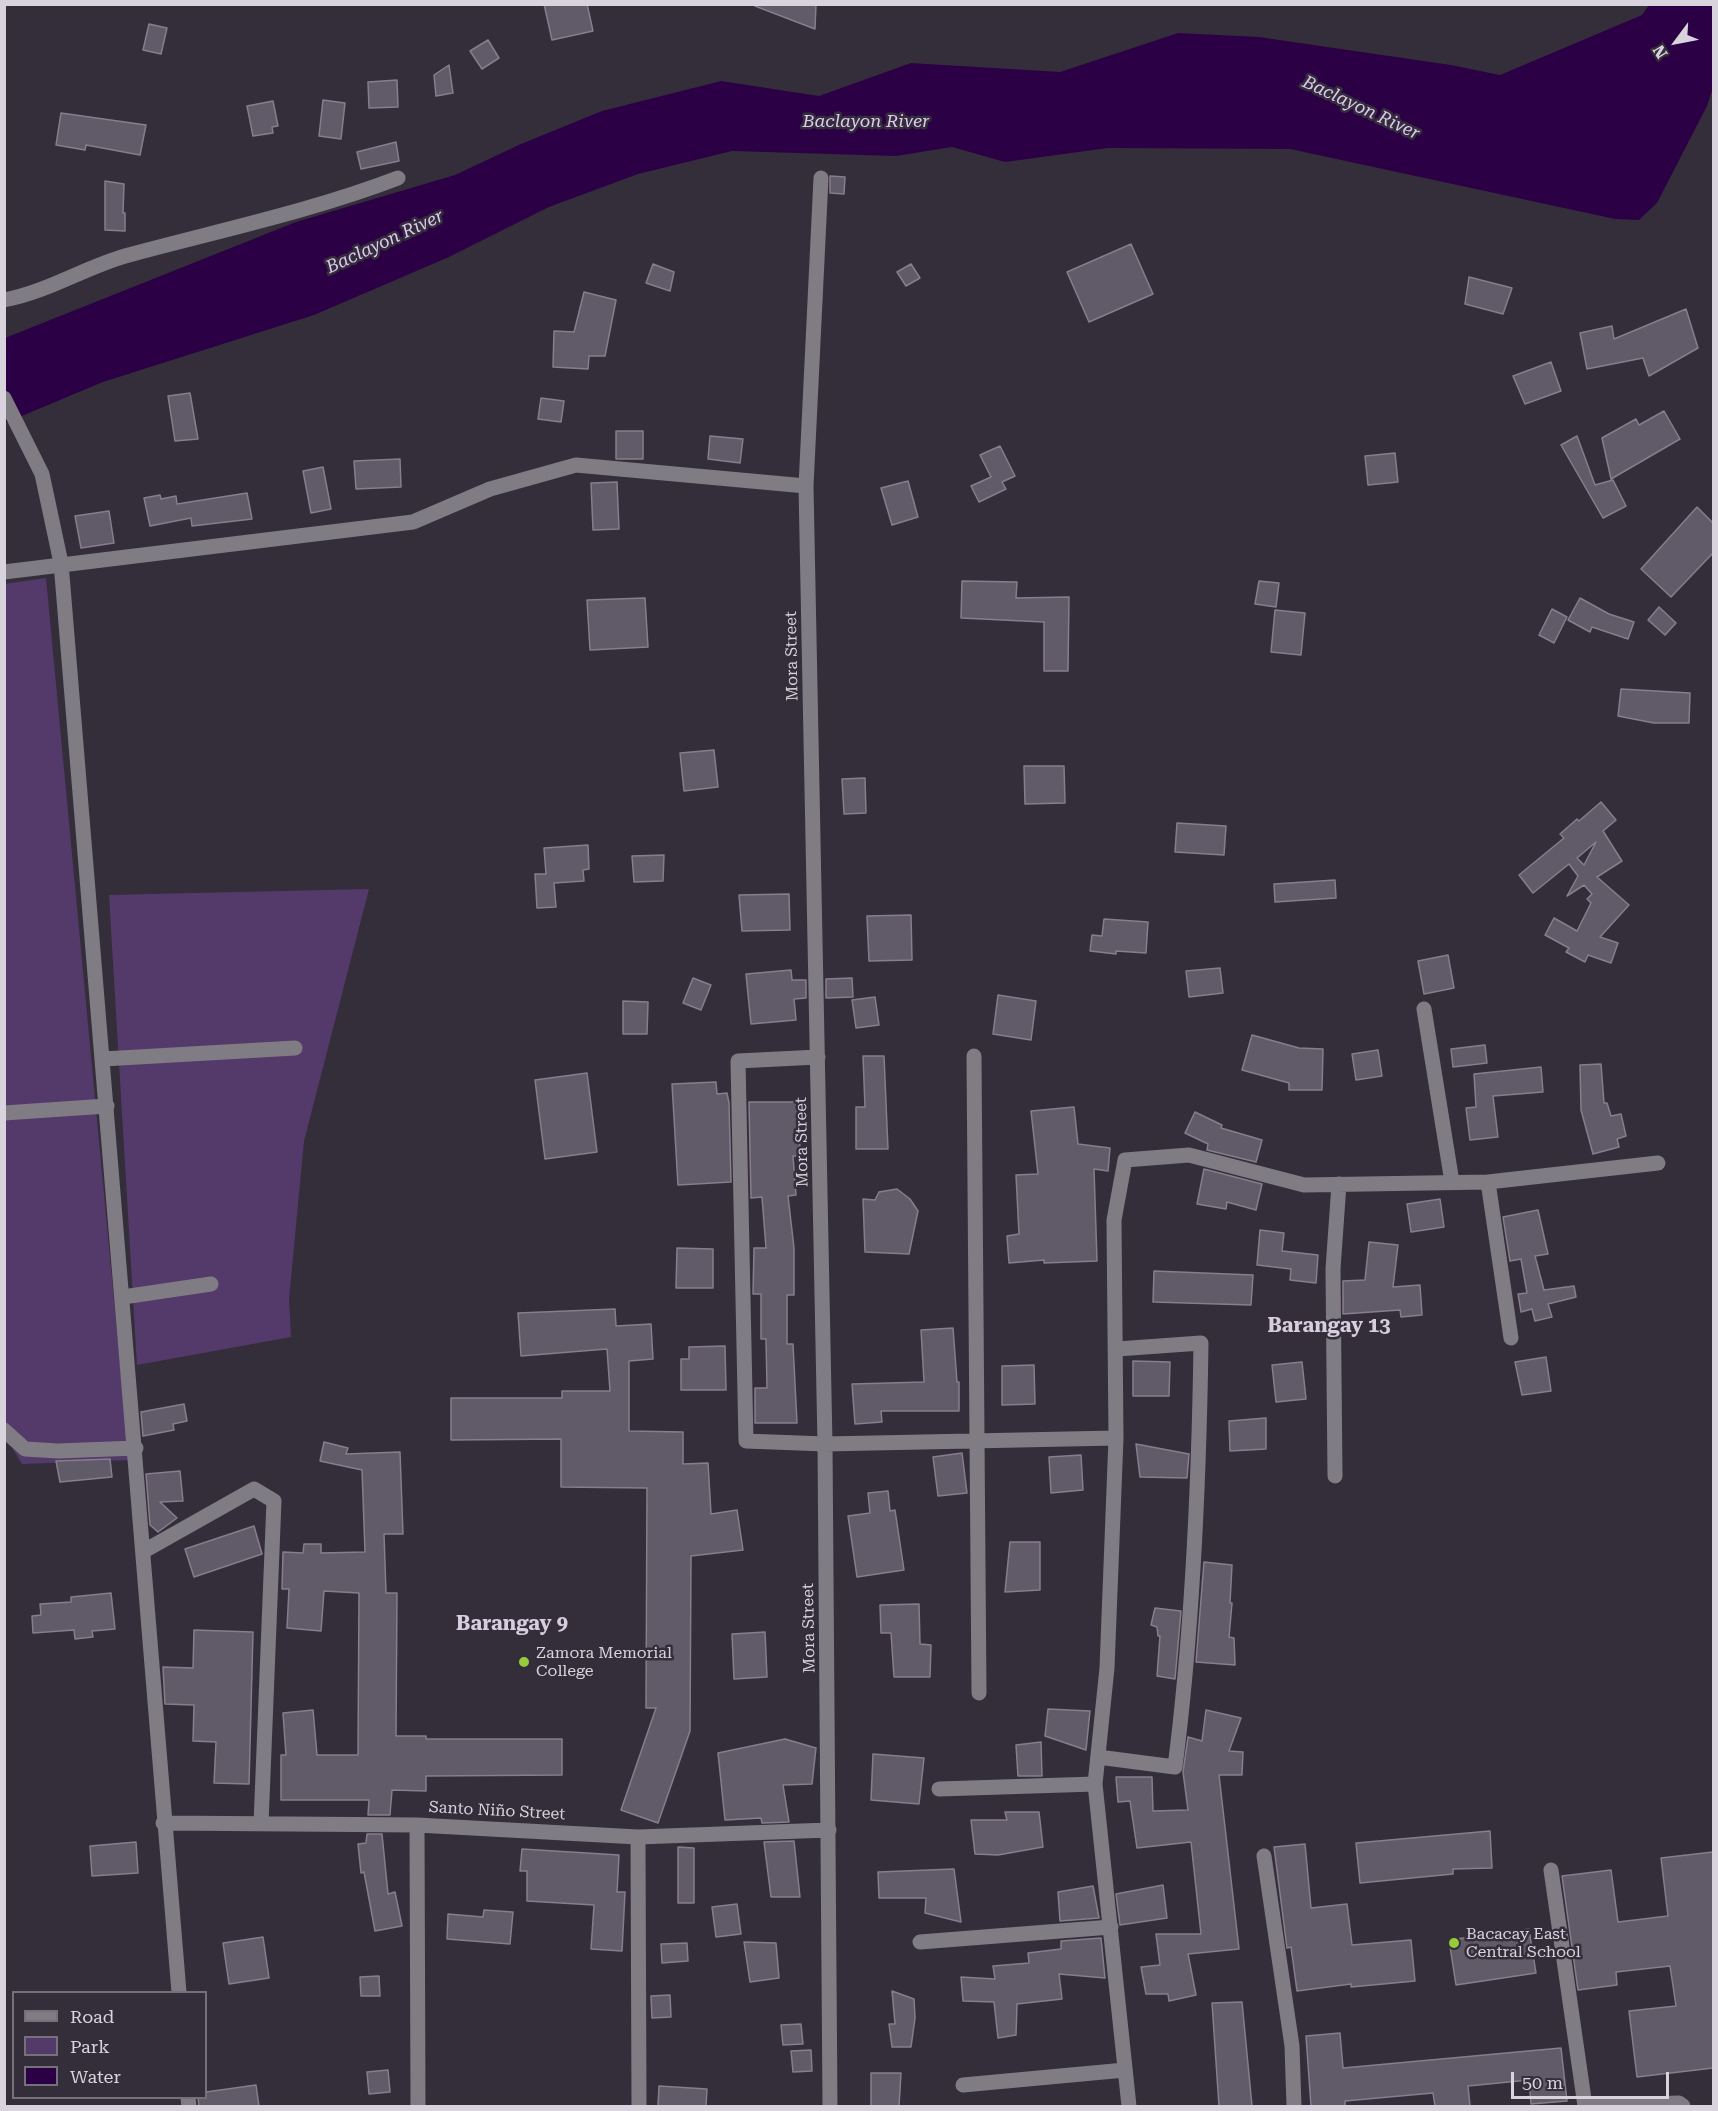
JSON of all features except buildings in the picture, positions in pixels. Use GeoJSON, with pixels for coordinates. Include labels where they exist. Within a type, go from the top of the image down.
{"type":"FeatureCollection","features":[{"type":"Feature","properties":{"kind":"street"},"geometry":{"type":"LineString","coordinates":[[4,300],[27,296],[122,257],[344,199],[398,178]]}},
{"type":"Feature","properties":{"kind":"street","name":"Mora Street"},"geometry":{"type":"LineString","coordinates":[[821,178],[807,486],[825,1444],[830,1830],[830,2106]]}},
{"type":"Feature","properties":{"kind":"street"},"geometry":{"type":"LineString","coordinates":[[4,398],[42,474],[61,563],[136,1448],[163,1823],[178,1991]]}},
{"type":"Feature","properties":{"kind":"street"},"geometry":{"type":"LineString","coordinates":[[4,572],[61,563],[412,522],[490,489],[576,465],[807,486]]}},
{"type":"Feature","properties":{"kind":"street"},"geometry":{"type":"LineString","coordinates":[[1424,1009],[1452,1182]]}},
{"type":"Feature","properties":{"kind":"street"},"geometry":{"type":"LineString","coordinates":[[103,1059],[295,1048]]}},
{"type":"Feature","properties":{"kind":"street"},"geometry":{"type":"LineString","coordinates":[[974,1056],[979,1693]]}},
{"type":"Feature","properties":{"kind":"street"},"geometry":{"type":"LineString","coordinates":[[818,1057],[738,1061],[746,1441],[825,1444],[977,1443],[1116,1438]]}},
{"type":"Feature","properties":{"kind":"street"},"geometry":{"type":"LineString","coordinates":[[4,1113],[107,1106]]}},
{"type":"Feature","properties":{"kind":"street"},"geometry":{"type":"LineString","coordinates":[[1129,2106],[1095,1784],[1107,1668],[1116,1438],[1118,1349],[1114,1220],[1125,1160],[1189,1155],[1304,1185],[1488,1182],[1658,1163]]}},
{"type":"Feature","properties":{"kind":"street"},"geometry":{"type":"LineString","coordinates":[[1488,1182],[1511,1338]]}},
{"type":"Feature","properties":{"kind":"street"},"geometry":{"type":"LineString","coordinates":[[1335,1476],[1333,1269],[1339,1184]]}},
{"type":"Feature","properties":{"kind":"street"},"geometry":{"type":"LineString","coordinates":[[123,1297],[212,1284]]}},
{"type":"Feature","properties":{"kind":"street"},"geometry":{"type":"LineString","coordinates":[[1098,1757],[1175,1767],[1185,1684],[1199,1488],[1202,1343],[1118,1349]]}},
{"type":"Feature","properties":{"kind":"street"},"geometry":{"type":"LineString","coordinates":[[4,1430],[26,1449],[58,1451],[136,1448]]}},
{"type":"Feature","properties":{"kind":"street"},"geometry":{"type":"LineString","coordinates":[[144,1551],[254,1489],[274,1501],[261,1824]]}},
{"type":"Feature","properties":{"kind":"street"},"geometry":{"type":"LineString","coordinates":[[939,1789],[1095,1784]]}},
{"type":"Feature","properties":{"kind":"street","name":"Santo Niño Street"},"geometry":{"type":"LineString","coordinates":[[163,1823],[417,1825],[638,1838],[830,1830]]}},
{"type":"Feature","properties":{"kind":"street"},"geometry":{"type":"LineString","coordinates":[[417,1825],[418,2106]]}},
{"type":"Feature","properties":{"kind":"street"},"geometry":{"type":"LineString","coordinates":[[638,1838],[639,2106]]}},
{"type":"Feature","properties":{"kind":"street"},"geometry":{"type":"LineString","coordinates":[[1264,1856],[1292,2046],[1294,2106]]}},
{"type":"Feature","properties":{"kind":"street"},"geometry":{"type":"LineString","coordinates":[[1551,1870],[1585,2106]]}},
{"type":"Feature","properties":{"kind":"street"},"geometry":{"type":"LineString","coordinates":[[920,1942],[1111,1927]]}},
{"type":"Feature","properties":{"kind":"street"},"geometry":{"type":"LineString","coordinates":[[963,2085],[1125,2070]]}},
{"type":"Feature","properties":{"kind":"street"},"geometry":{"type":"LineString","coordinates":[[1591,2106],[1679,2103],[1683,2106]]}},
{"type":"Feature","properties":{"kind":"green space"},"geometry":{"type":"Polygon","coordinates":[[[46,578],[129,1460],[22,1464],[5,1436],[4,584],[46,578]]]}},
{"type":"Feature","properties":{"kind":"green space"},"geometry":{"type":"Polygon","coordinates":[[[369,889],[304,1141],[289,1299],[291,1337],[137,1365],[109,895],[369,889]]]}},
{"type":"Feature","properties":{"kind":"water","name":"Baclayon River"},"geometry":{"type":"Polygon","coordinates":[[[1649,5],[1713,5],[1713,87],[1707,106],[1657,203],[1639,220],[1615,219],[1290,149],[1108,148],[1005,162],[952,147],[896,156],[732,151],[638,174],[549,207],[449,257],[314,315],[103,382],[5,423],[5,338],[296,222],[455,175],[521,144],[602,111],[721,81],[819,96],[911,63],[1060,72],[1178,33],[1259,37],[1451,65],[1500,75],[1642,15],[1649,5]]]}},
{"type":"Feature","properties":{"kind":"place","name":"Zamora Memorial College"},"geometry":{"type":"Point","coordinates":[524,1662]}},
{"type":"Feature","properties":{"kind":"place","name":"Bacacay East Central School"},"geometry":{"type":"Point","coordinates":[1454,1943]}},
{"type":"Feature","properties":{"kind":"district","name":"Barangay 13"},"geometry":{"type":"Point","coordinates":[1329,1326]}},
{"type":"Feature","properties":{"kind":"district","name":"Barangay 9"},"geometry":{"type":"Point","coordinates":[512,1624]}}]}
